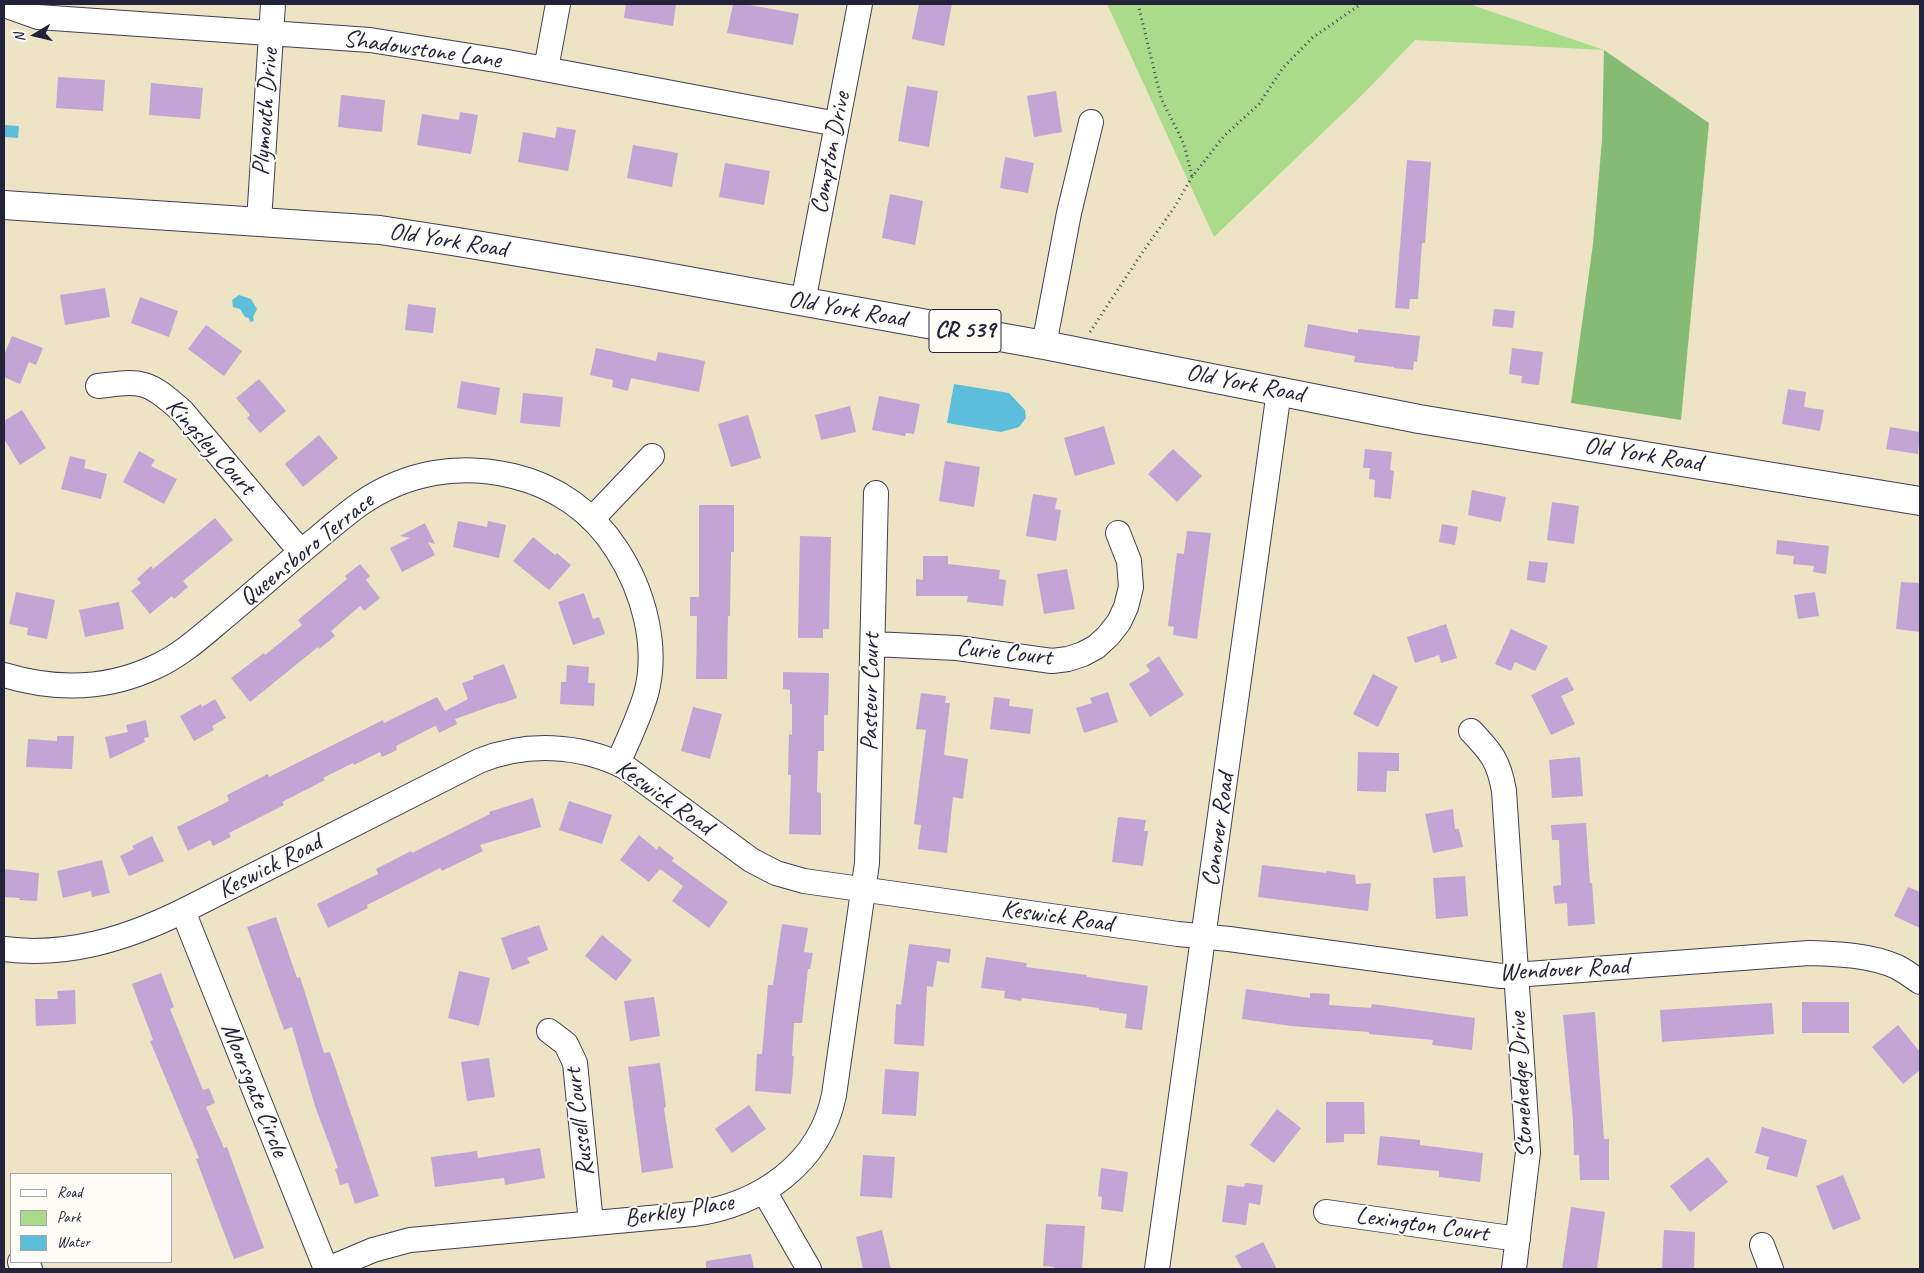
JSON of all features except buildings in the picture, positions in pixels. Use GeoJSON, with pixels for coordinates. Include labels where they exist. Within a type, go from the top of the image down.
{"type":"FeatureCollection","features":[{"type":"Feature","properties":{"kind":"main road","name":"Old York Road"},"geometry":{"type":"LineString","coordinates":[[4,205],[380,230],[458,242],[1044,345],[1419,419],[1920,501]]}},
{"type":"Feature","properties":{"kind":"street","name":"Plymouth Drive"},"geometry":{"type":"LineString","coordinates":[[259,221],[274,4]]}},
{"type":"Feature","properties":{"kind":"street"},"geometry":{"type":"LineString","coordinates":[[546,69],[558,4]]}},
{"type":"Feature","properties":{"kind":"street","name":"Compton Drive"},"geometry":{"type":"LineString","coordinates":[[803,302],[860,4]]}},
{"type":"Feature","properties":{"kind":"street","name":"Shadowstone Lane"},"geometry":{"type":"LineString","coordinates":[[4,5],[38,17],[370,40],[546,69],[837,124]]}},
{"type":"Feature","properties":{"kind":"street"},"geometry":{"type":"LineString","coordinates":[[1044,345],[1069,213],[1091,122]]}},
{"type":"Feature","properties":{"kind":"street","name":"Kingsley Court"},"geometry":{"type":"LineString","coordinates":[[98,386],[134,382],[146,384],[163,394],[182,411],[300,552]]}},
{"type":"Feature","properties":{"kind":"street","name":"Conover Road"},"geometry":{"type":"LineString","coordinates":[[1157,1269],[1278,391]]}},
{"type":"Feature","properties":{"kind":"street"},"geometry":{"type":"LineString","coordinates":[[592,518],[652,456]]}},
{"type":"Feature","properties":{"kind":"street","name":"Queensboro Terrace"},"geometry":{"type":"LineString","coordinates":[[4,675],[26,682],[69,686],[99,685],[126,678],[155,667],[181,652],[300,552],[361,504],[384,490],[417,476],[455,470],[488,471],[526,479],[549,488],[568,500],[592,518],[609,538],[632,577],[641,600],[648,633],[650,667],[646,691],[637,719],[618,763]]}},
{"type":"Feature","properties":{"kind":"street","name":"Pasteur Court"},"geometry":{"type":"LineString","coordinates":[[864,890],[868,845],[876,493]]}},
{"type":"Feature","properties":{"kind":"street","name":"Curie Court"},"geometry":{"type":"LineString","coordinates":[[873,644],[957,648],[1052,660],[1068,659],[1083,654],[1108,636],[1119,622],[1126,607],[1130,587],[1129,561],[1118,533]]}},
{"type":"Feature","properties":{"kind":"street","name":"Stonehedge Drive"},"geometry":{"type":"LineString","coordinates":[[1471,731],[1490,751],[1501,772],[1504,791],[1528,1152],[1514,1269]]}},
{"type":"Feature","properties":{"kind":"street","name":"Keswick Road"},"geometry":{"type":"LineString","coordinates":[[4,949],[54,951],[93,945],[128,935],[183,911],[465,768],[498,754],[531,748],[566,749],[592,754],[618,763],[744,856],[762,866],[804,881],[1183,935],[1204,936]]}},
{"type":"Feature","properties":{"kind":"street","name":"Berkley Place"},"geometry":{"type":"LineString","coordinates":[[327,1269],[398,1242],[710,1212],[751,1199],[764,1191],[786,1174],[808,1152],[826,1124],[831,1111],[864,890]]}},
{"type":"Feature","properties":{"kind":"street","name":"Moorsgate Circle"},"geometry":{"type":"LineString","coordinates":[[183,911],[327,1269]]}},
{"type":"Feature","properties":{"kind":"street","name":"Wendover Road"},"geometry":{"type":"LineString","coordinates":[[1204,936],[1501,976],[1799,954],[1829,954],[1868,958],[1897,967],[1920,982]]}},
{"type":"Feature","properties":{"kind":"street","name":"Russell Court"},"geometry":{"type":"LineString","coordinates":[[549,1031],[566,1044],[575,1063],[592,1223]]}},
{"type":"Feature","properties":{"kind":"street"},"geometry":{"type":"LineString","coordinates":[[764,1191],[809,1269]]}},
{"type":"Feature","properties":{"kind":"street","name":"Lexington Court"},"geometry":{"type":"LineString","coordinates":[[1326,1212],[1518,1239]]}},
{"type":"Feature","properties":{"kind":"street"},"geometry":{"type":"LineString","coordinates":[[1762,1245],[1770,1269]]}},
{"type":"Feature","properties":{"kind":"path"},"geometry":{"type":"LineString","coordinates":[[1138,4],[1160,98],[1184,144],[1192,177]]}},
{"type":"Feature","properties":{"kind":"path"},"geometry":{"type":"LineString","coordinates":[[1078,352],[1142,253],[1174,208],[1192,177],[1224,136],[1259,104],[1283,68],[1312,38],[1362,4]]}},
{"type":"Feature","properties":{"kind":"green space"},"geometry":{"type":"Polygon","coordinates":[[[1107,4],[1469,4],[1604,50],[1415,40],[1364,93],[1214,237],[1107,4]]]}},
{"type":"Feature","properties":{"kind":"green space"},"geometry":{"type":"Polygon","coordinates":[[[1604,50],[1709,123],[1681,420],[1571,403],[1593,244],[1602,140],[1604,50]]]}},
{"type":"Feature","properties":{"kind":"water"},"geometry":{"type":"Polygon","coordinates":[[[4,125],[19,126],[18,138],[4,137],[4,125]]]}},
{"type":"Feature","properties":{"kind":"water"},"geometry":{"type":"Polygon","coordinates":[[[239,295],[251,299],[257,309],[253,317],[254,321],[250,322],[249,318],[245,317],[240,309],[233,307],[232,300],[239,295]]]}},
{"type":"Feature","properties":{"kind":"water"},"geometry":{"type":"Polygon","coordinates":[[[954,384],[1009,393],[1025,410],[1026,418],[1019,427],[1001,432],[947,423],[954,384]]]}}]}
